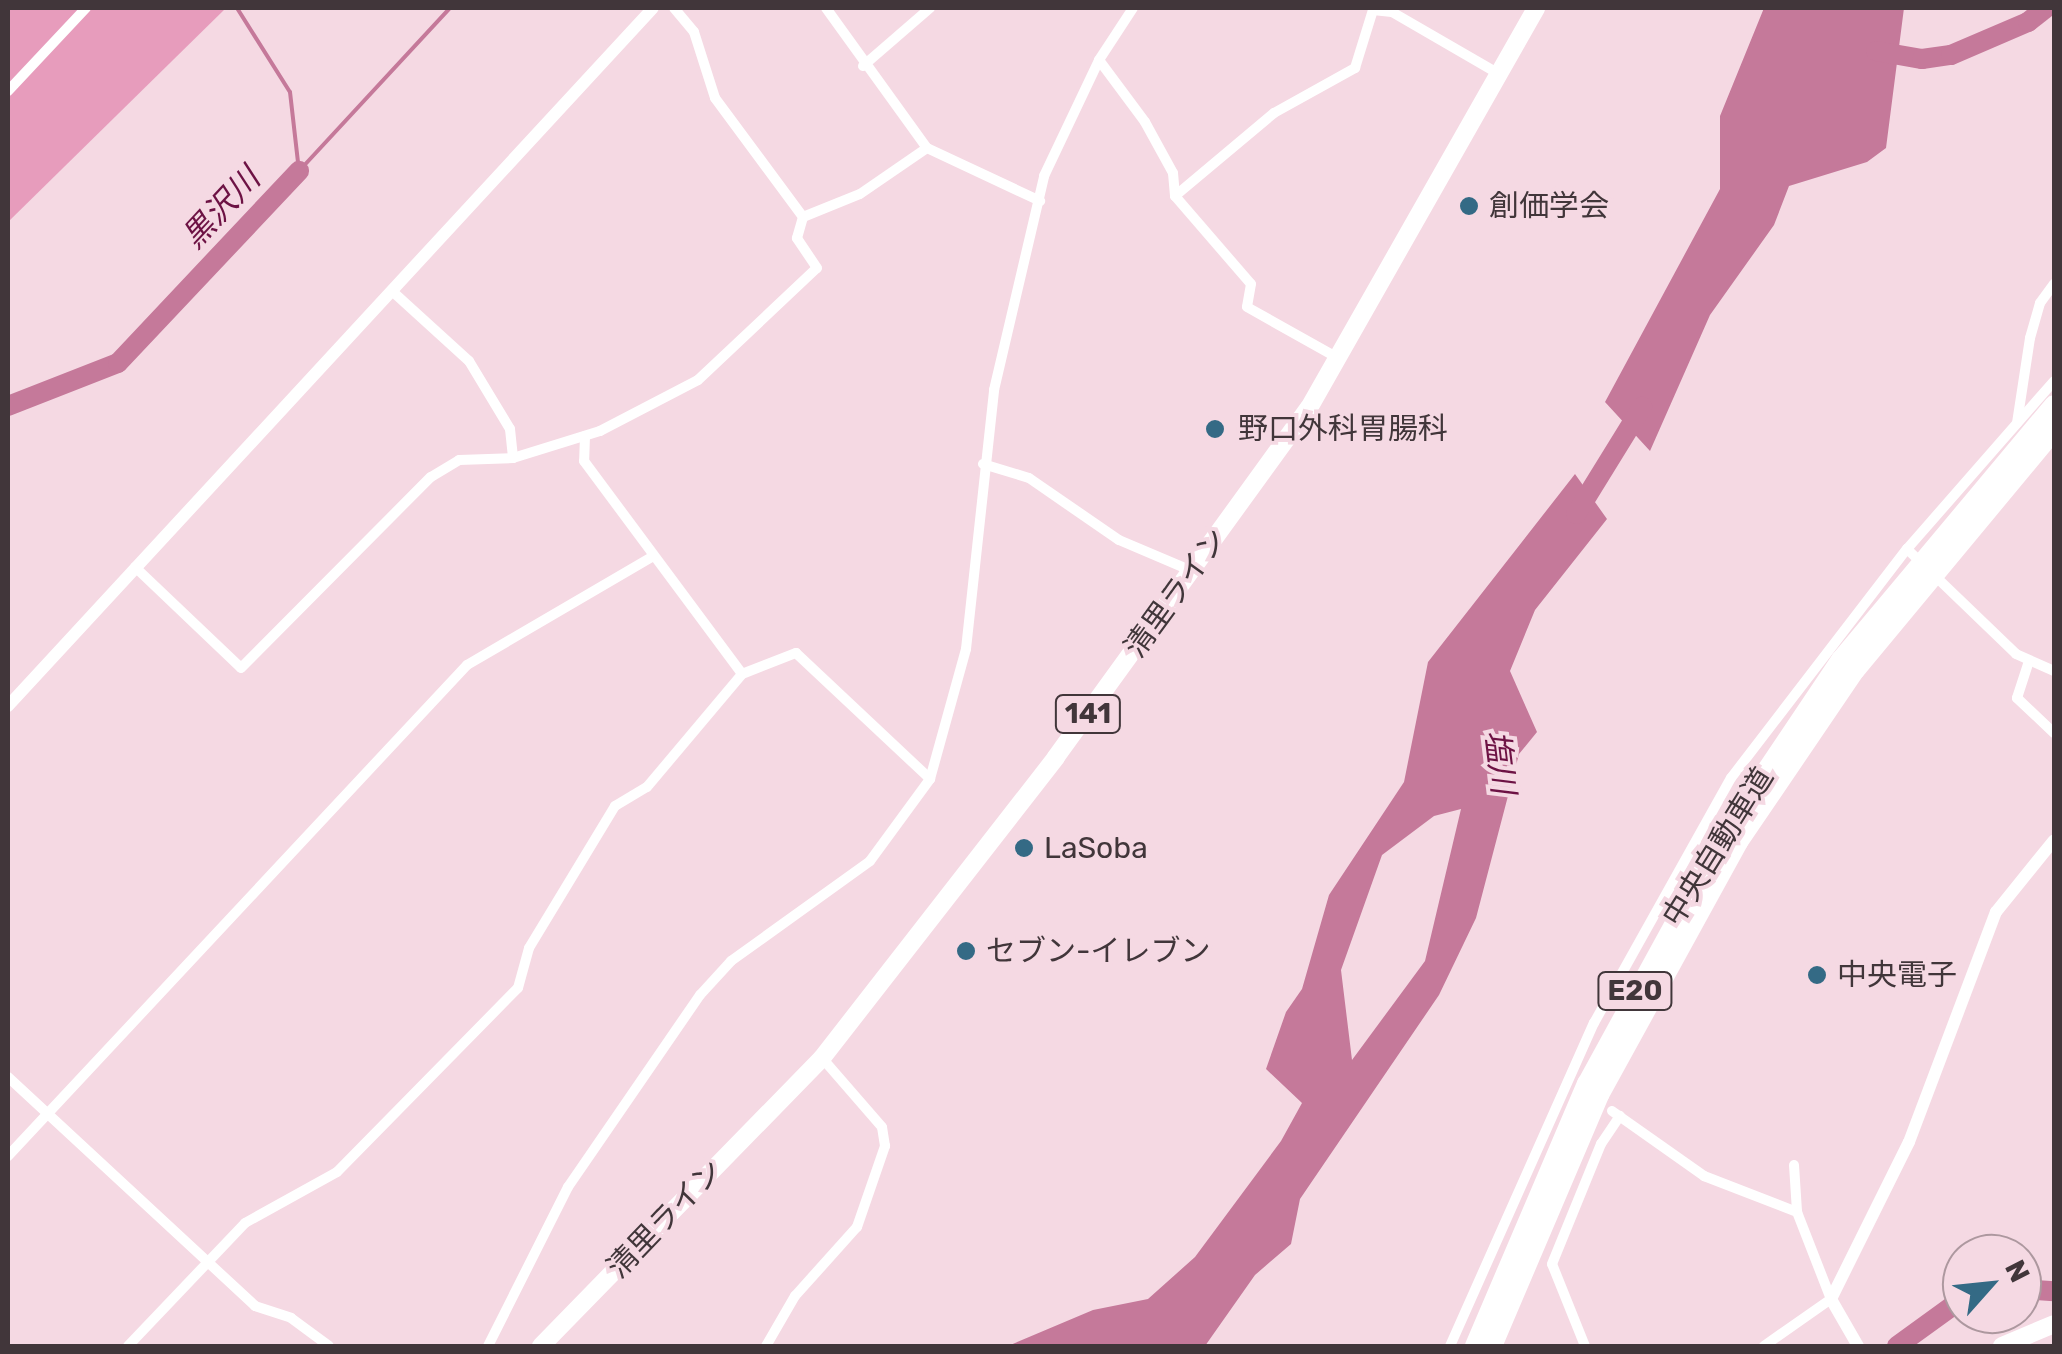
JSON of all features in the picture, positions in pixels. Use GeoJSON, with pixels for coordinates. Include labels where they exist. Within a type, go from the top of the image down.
{"type":"FeatureCollection","features":[{"type":"Feature","properties":{"kind":"highway","name":"中央自動車道"},"geometry":{"type":"LineString","coordinates":[[1475,1346],[1587,1084],[1724,834],[1842,660],[2054,405]]}},
{"type":"Feature","properties":{"kind":"highway","name":"中央自動車道"},"geometry":{"type":"LineString","coordinates":[[1492,1346],[1600,1095],[1738,842],[1855,670],[2054,430]]}},
{"type":"Feature","properties":{"kind":"main road","name":"清里ライン"},"geometry":{"type":"LineString","coordinates":[[540,1346],[822,1058],[1193,571],[1338,358],[1536,8]]}},
{"type":"Feature","properties":{"kind":"main road"},"geometry":{"type":"LineString","coordinates":[[2002,1346],[2032,1339],[2054,1324]]}},
{"type":"Feature","properties":{"kind":"street"},"geometry":{"type":"LineString","coordinates":[[8,92],[86,8]]}},
{"type":"Feature","properties":{"kind":"street"},"geometry":{"type":"LineString","coordinates":[[8,706],[653,8]]}},
{"type":"Feature","properties":{"kind":"street"},"geometry":{"type":"LineString","coordinates":[[674,8],[694,32],[715,98],[803,218]]}},
{"type":"Feature","properties":{"kind":"street"},"geometry":{"type":"LineString","coordinates":[[826,8],[863,66],[900,104],[927,148],[1040,201]]}},
{"type":"Feature","properties":{"kind":"street"},"geometry":{"type":"LineString","coordinates":[[863,66],[930,8]]}},
{"type":"Feature","properties":{"kind":"street"},"geometry":{"type":"LineString","coordinates":[[488,1346],[606,1123],[700,995],[719,971],[870,861],[930,779],[966,649],[983,464],[1044,176],[1099,60],[1134,8]]}},
{"type":"Feature","properties":{"kind":"street"},"geometry":{"type":"LineString","coordinates":[[1174,196],[1274,113],[1354,68],[1373,10],[1392,12],[1498,74]]}},
{"type":"Feature","properties":{"kind":"street"},"geometry":{"type":"LineString","coordinates":[[1099,60],[1145,122],[1172,173],[1174,196],[1252,284],[1247,307],[1338,358]]}},
{"type":"Feature","properties":{"kind":"street"},"geometry":{"type":"LineString","coordinates":[[803,218],[860,194],[927,148]]}},
{"type":"Feature","properties":{"kind":"street"},"geometry":{"type":"LineString","coordinates":[[135,567],[241,668],[431,477],[459,460],[513,458],[586,436],[675,398],[817,268],[797,238],[803,218]]}},
{"type":"Feature","properties":{"kind":"street"},"geometry":{"type":"LineString","coordinates":[[2017,424],[2030,338],[2040,303],[2054,284]]}},
{"type":"Feature","properties":{"kind":"street"},"geometry":{"type":"LineString","coordinates":[[392,291],[469,361],[510,429],[513,458]]}},
{"type":"Feature","properties":{"kind":"street"},"geometry":{"type":"LineString","coordinates":[[1450,1346],[1594,1023],[1731,778],[1910,552],[2054,382]]}},
{"type":"Feature","properties":{"kind":"street"},"geometry":{"type":"LineString","coordinates":[[586,436],[584,461],[742,674]]}},
{"type":"Feature","properties":{"kind":"street"},"geometry":{"type":"LineString","coordinates":[[983,464],[1029,478],[1119,540],[1193,571]]}},
{"type":"Feature","properties":{"kind":"street"},"geometry":{"type":"LineString","coordinates":[[1910,552],[1951,587],[1976,618],[2029,661],[2054,671]]}},
{"type":"Feature","properties":{"kind":"street"},"geometry":{"type":"LineString","coordinates":[[8,1156],[50,1116],[467,665],[652,556]]}},
{"type":"Feature","properties":{"kind":"street"},"geometry":{"type":"LineString","coordinates":[[128,1346],[208,1259],[268,1206],[338,1172],[518,988],[529,948],[615,806],[646,787],[742,674],[796,654],[930,779]]}},
{"type":"Feature","properties":{"kind":"street"},"geometry":{"type":"LineString","coordinates":[[2029,661],[2018,698],[2054,732]]}},
{"type":"Feature","properties":{"kind":"street"},"geometry":{"type":"LineString","coordinates":[[1764,1346],[1831,1299],[1910,1142],[1996,912],[2054,840]]}},
{"type":"Feature","properties":{"kind":"street"},"geometry":{"type":"LineString","coordinates":[[766,1346],[795,1296],[857,1226],[885,1146],[882,1126],[822,1058]]}},
{"type":"Feature","properties":{"kind":"street"},"geometry":{"type":"LineString","coordinates":[[8,1077],[208,1259],[254,1306],[291,1318],[329,1346]]}},
{"type":"Feature","properties":{"kind":"street"},"geometry":{"type":"LineString","coordinates":[[1586,1346],[1552,1264],[1616,1113],[1704,1176],[1797,1212]]}},
{"type":"Feature","properties":{"kind":"street"},"geometry":{"type":"LineString","coordinates":[[1794,1165],[1797,1212],[1831,1299],[1858,1346]]}},
{"type":"Feature","properties":{"kind":"shaded area"},"geometry":{"type":"Polygon","coordinates":[[[8,8],[226,8],[8,222],[8,8]]]}},
{"type":"Feature","properties":{"kind":"water"},"geometry":{"type":"Polygon","coordinates":[[[1764,8],[1904,8],[1886,148],[1867,162],[1789,186],[1774,225],[1710,315],[1650,451],[1605,402],[1720,189],[1720,116],[1764,8]]]}},
{"type":"Feature","properties":{"kind":"water"},"geometry":{"type":"Polygon","coordinates":[[[1575,474],[1607,519],[1535,610],[1510,671],[1537,732],[1519,754],[1476,918],[1439,995],[1300,1199],[1291,1244],[1255,1275],[1205,1346],[1008,1346],[1093,1310],[1148,1299],[1195,1257],[1281,1141],[1302,1103],[1266,1069],[1286,1012],[1302,989],[1329,895],[1404,782],[1428,662],[1575,474]],[[1461,809],[1434,816],[1382,855],[1341,970],[1352,1060],[1425,961],[1461,809]]]}},
{"type":"Feature","properties":{"kind":"waterway"},"geometry":{"type":"LineString","coordinates":[[237,8],[290,92],[299,171]]}},
{"type":"Feature","properties":{"kind":"waterway","name":"黒沢川"},"geometry":{"type":"LineString","coordinates":[[299,171],[450,8]]}},
{"type":"Feature","properties":{"kind":"waterway"},"geometry":{"type":"LineString","coordinates":[[1876,51],[1922,59],[1951,55],[2028,22],[2046,8]]}},
{"type":"Feature","properties":{"kind":"waterway","name":"黒沢川"},"geometry":{"type":"LineString","coordinates":[[8,406],[118,363],[299,171]]}},
{"type":"Feature","properties":{"kind":"waterway","name":"塩川"},"geometry":{"type":"LineString","coordinates":[[1576,514],[1642,407]]}},
{"type":"Feature","properties":{"kind":"waterway"},"geometry":{"type":"LineString","coordinates":[[2042,1290],[2054,1291]]}},
{"type":"Feature","properties":{"kind":"waterway"},"geometry":{"type":"LineString","coordinates":[[1897,1346],[1942,1313]]}},
{"type":"Feature","properties":{"kind":"place","name":"創価学会"},"geometry":{"type":"Point","coordinates":[1469,206]}},
{"type":"Feature","properties":{"kind":"place","name":"野口外科胃腸科"},"geometry":{"type":"Point","coordinates":[1215,429]}},
{"type":"Feature","properties":{"kind":"place","name":"LaSoba"},"geometry":{"type":"Point","coordinates":[1024,848]}},
{"type":"Feature","properties":{"kind":"place","name":"セブン-イレブン"},"geometry":{"type":"Point","coordinates":[966,951]}},
{"type":"Feature","properties":{"kind":"place","name":"中央電子"},"geometry":{"type":"Point","coordinates":[1817,975]}}]}
